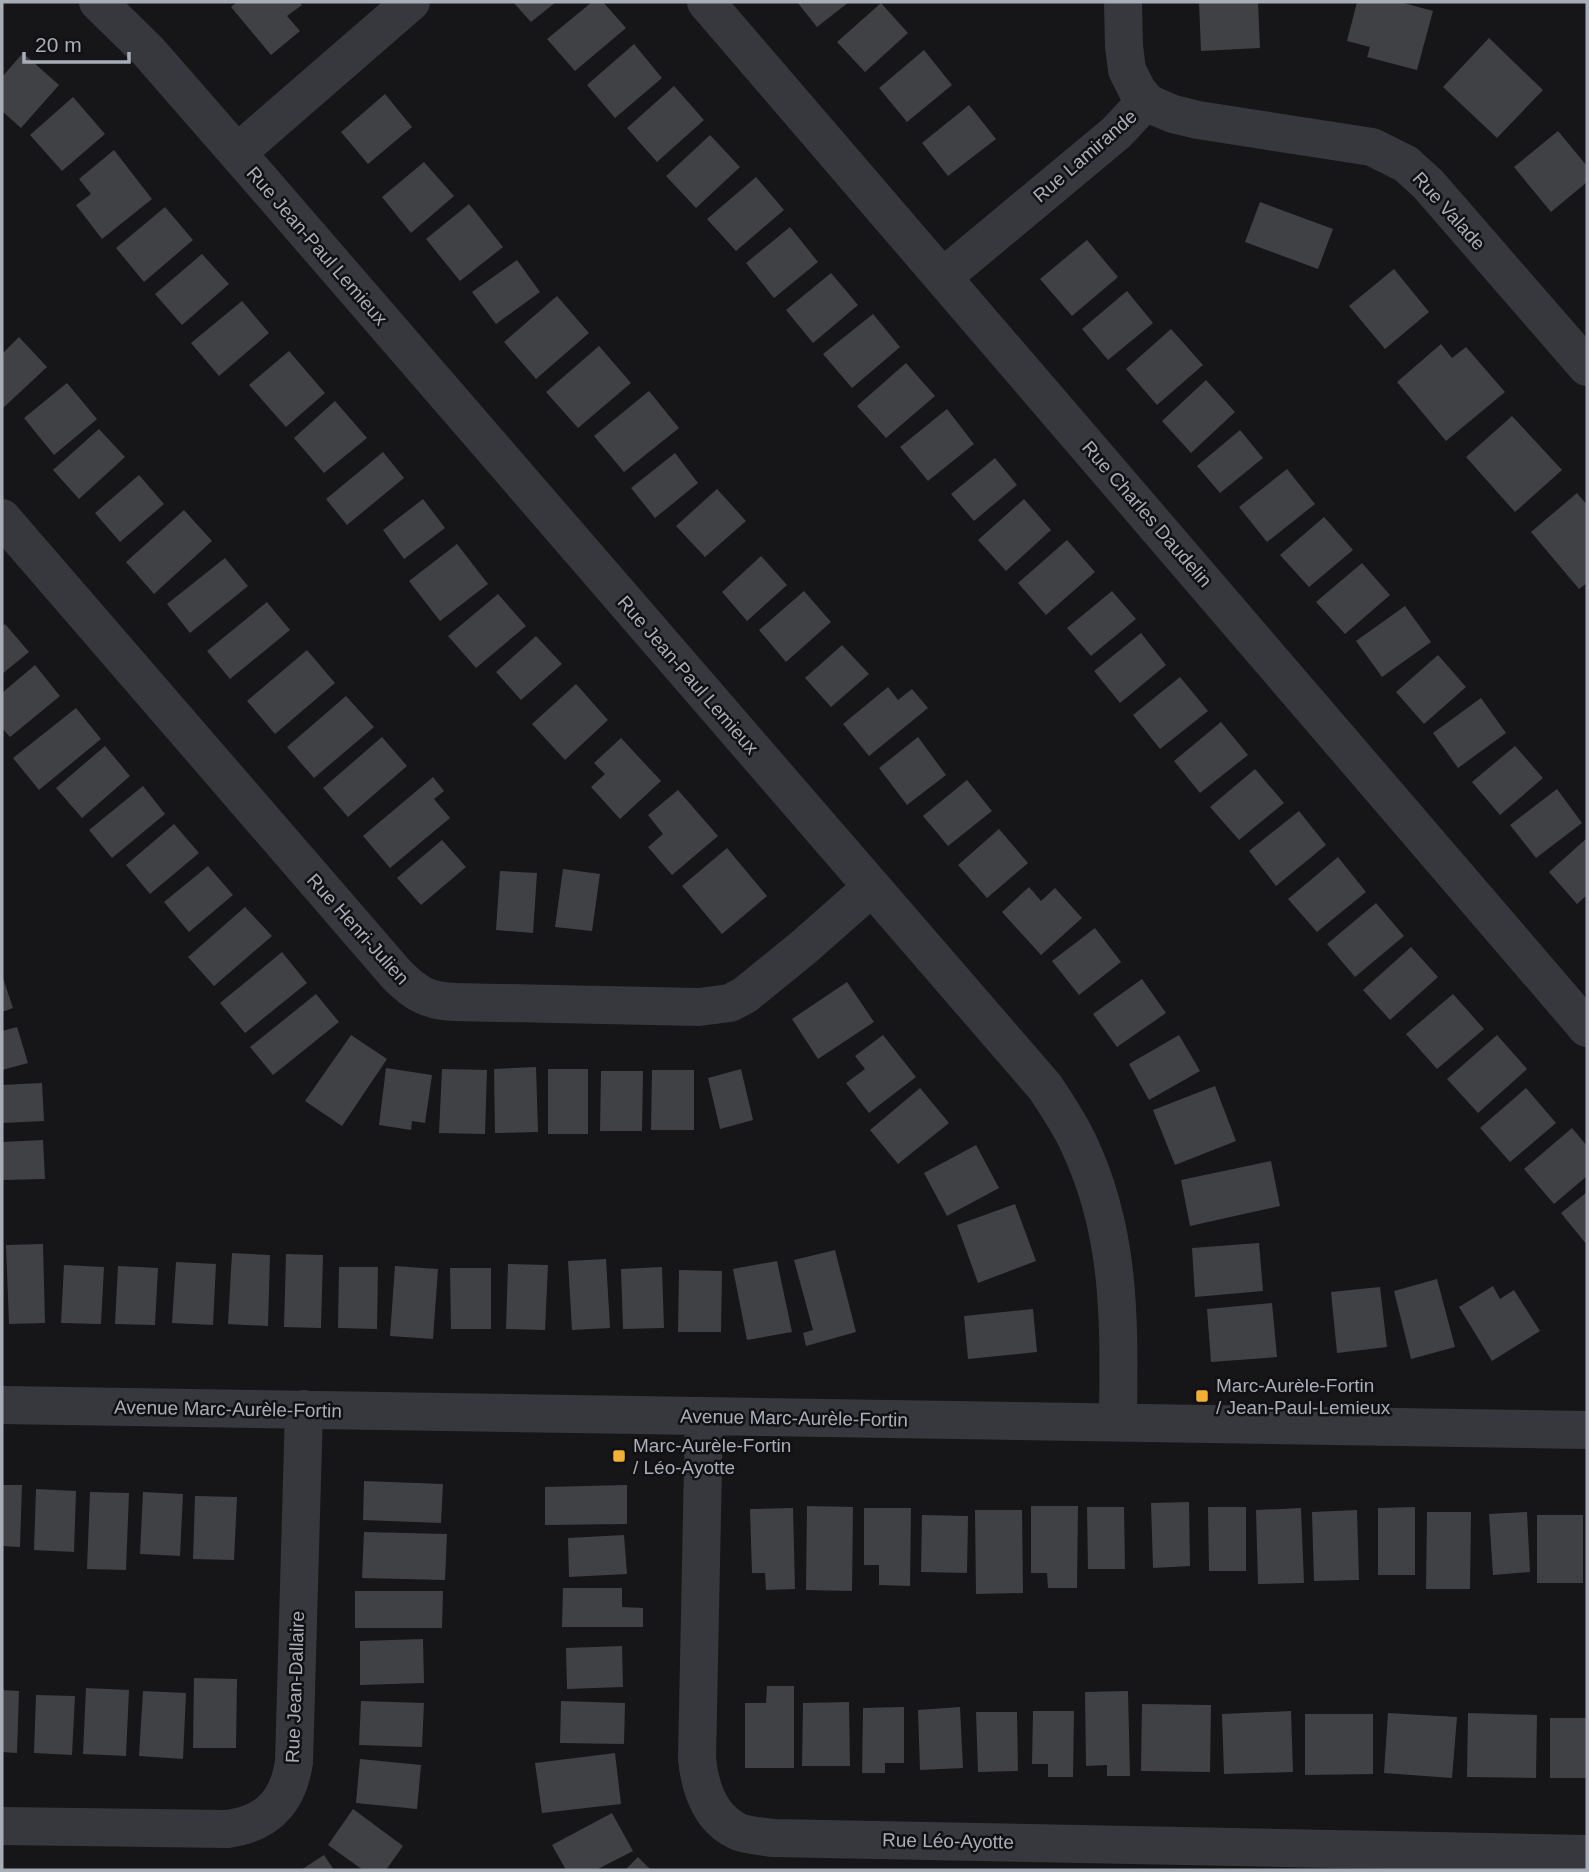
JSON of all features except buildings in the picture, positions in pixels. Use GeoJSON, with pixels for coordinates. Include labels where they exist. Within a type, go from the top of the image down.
{"type":"FeatureCollection","features":[{"type":"Feature","properties":{"kind":"street","name":"Rue Jean-Paul Lemieux"},"geometry":{"type":"LineString","coordinates":[[98,2],[149,52],[1045,1087],[1078,1141],[1110,1238],[1114,1259],[1119,1342],[1118,1422]]}},
{"type":"Feature","properties":{"kind":"street"},"geometry":{"type":"LineString","coordinates":[[237,153],[411,2]]}},
{"type":"Feature","properties":{"kind":"street","name":"Rue Charles Daudelin"},"geometry":{"type":"LineString","coordinates":[[706,2],[1587,1028]]}},
{"type":"Feature","properties":{"kind":"street","name":"Rue Lamirande"},"geometry":{"type":"LineString","coordinates":[[943,277],[1116,133],[1146,101],[1127,70],[1123,2]]}},
{"type":"Feature","properties":{"kind":"street","name":"Rue Valade"},"geometry":{"type":"LineString","coordinates":[[1146,101],[1161,110],[1198,120],[1372,147],[1406,164],[1428,184],[1587,366]]}},
{"type":"Feature","properties":{"kind":"street","name":"Rue Henri-Julien"},"geometry":{"type":"LineString","coordinates":[[2,518],[397,975],[423,997],[441,1002],[699,1007],[730,1003],[755,988],[872,887]]}},
{"type":"Feature","properties":{"kind":"street","name":"Avenue Marc-Aurèle-Fortin"},"geometry":{"type":"LineString","coordinates":[[2,1405],[1587,1430]]}},
{"type":"Feature","properties":{"kind":"street","name":"Rue Jean-Dallaire"},"geometry":{"type":"LineString","coordinates":[[2,1826],[228,1829],[249,1825],[276,1807],[288,1786],[293,1762],[304,1409]]}},
{"type":"Feature","properties":{"kind":"street","name":"Rue Léo-Ayotte"},"geometry":{"type":"LineString","coordinates":[[704,1417],[697,1759],[706,1798],[720,1817],[738,1831],[772,1838],[1587,1854]]}},
{"type":"Feature","properties":{"kind":"place","name":"Marc-Aurèle-Fortin / Jean-Paul-Lemieux"},"geometry":{"type":"Point","coordinates":[1202,1396]}},
{"type":"Feature","properties":{"kind":"place","name":"Marc-Aurèle-Fortin / Léo-Ayotte"},"geometry":{"type":"Point","coordinates":[619,1456]}}]}
